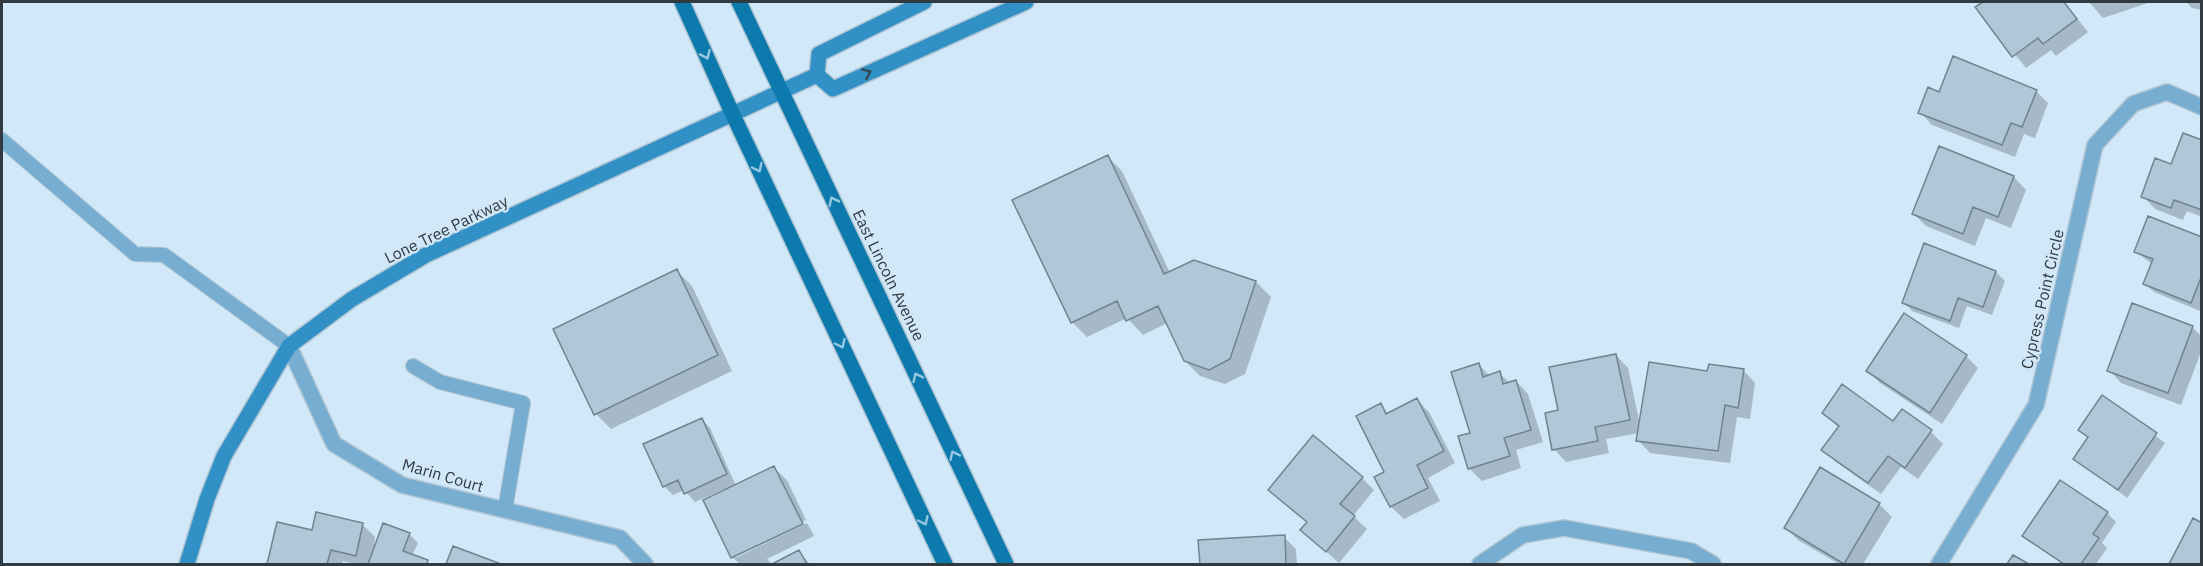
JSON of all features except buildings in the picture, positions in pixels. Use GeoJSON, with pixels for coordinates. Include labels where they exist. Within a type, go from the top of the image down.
{"type":"FeatureCollection","features":[{"type":"Feature","properties":{"kind":"main road"},"geometry":{"type":"LineString","coordinates":[[682,2],[945,564]]}},
{"type":"Feature","properties":{"kind":"main road","name":"East Lincoln Avenue"},"geometry":{"type":"LineString","coordinates":[[739,2],[1006,564]]}},
{"type":"Feature","properties":{"kind":"street"},"geometry":{"type":"LineString","coordinates":[[924,2],[819,54],[817,75],[833,89],[1026,2]]}},
{"type":"Feature","properties":{"kind":"street","name":"Lone Tree Parkway"},"geometry":{"type":"LineString","coordinates":[[187,564],[207,499],[224,456],[289,346],[352,299],[426,255],[817,75]]}},
{"type":"Feature","properties":{"kind":"street","name":"Cypress Point Circle"},"geometry":{"type":"LineString","coordinates":[[1939,564],[2036,405],[2096,145],[2133,104],[2167,92],[2202,107]]}},
{"type":"Feature","properties":{"kind":"street","name":"Marin Court"},"geometry":{"type":"LineString","coordinates":[[289,346],[334,444],[402,485],[620,538],[645,564]]}},
{"type":"Feature","properties":{"kind":"street"},"geometry":{"type":"LineString","coordinates":[[1480,564],[1523,535],[1564,528],[1691,551],[1713,564]]}},
{"type":"Feature","properties":{"kind":"lane"},"geometry":{"type":"LineString","coordinates":[[2,140],[135,254],[164,255],[289,346]]}},
{"type":"Feature","properties":{"kind":"lane"},"geometry":{"type":"LineString","coordinates":[[413,366],[440,382],[523,403],[505,510]]}}]}
